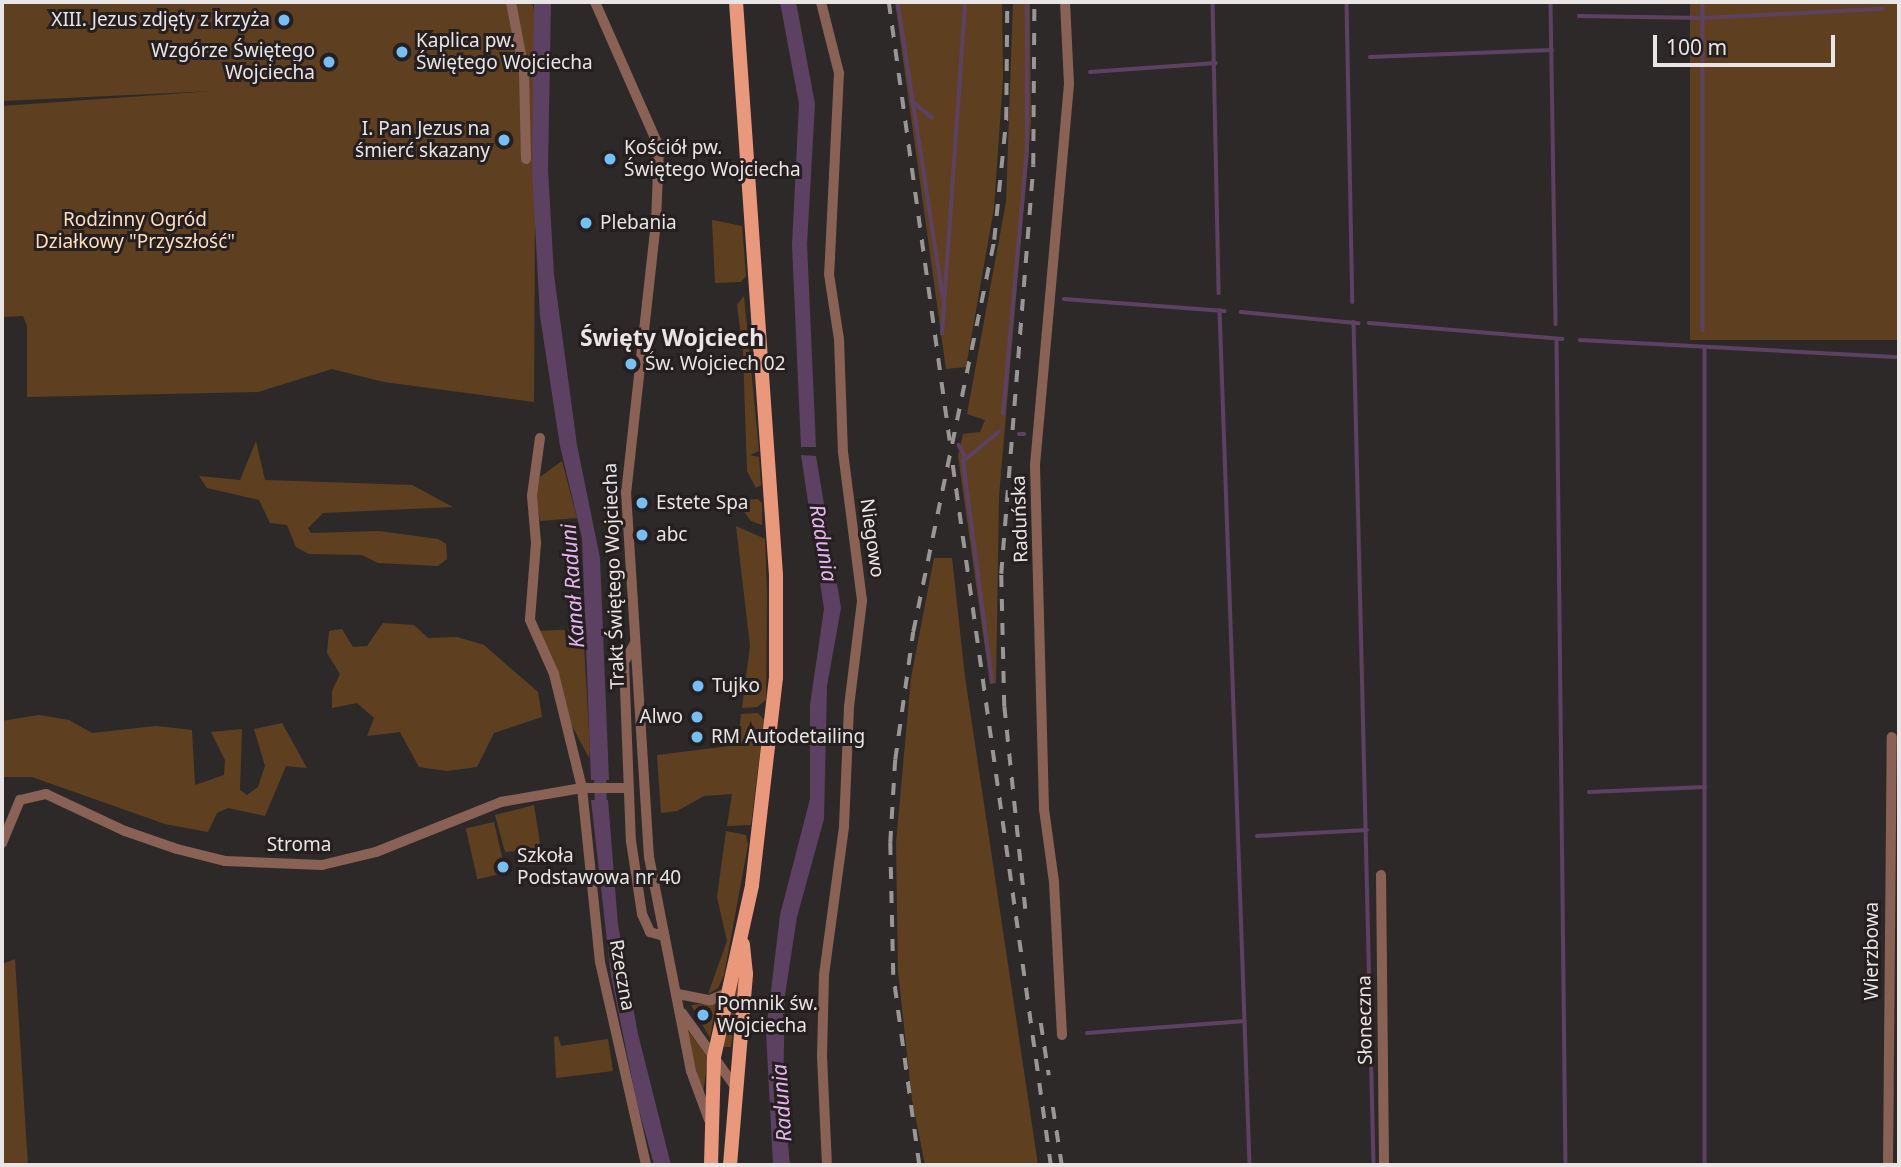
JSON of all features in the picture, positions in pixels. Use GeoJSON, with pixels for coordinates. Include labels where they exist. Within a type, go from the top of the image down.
{"type":"FeatureCollection","features":[{"type":"Feature","properties":{"kind":"main road","name":"Trakt Świętego Wojciecha"},"geometry":{"type":"LineString","coordinates":[[711,1165],[709,1120],[715,1057],[727,993],[743,939],[771,748],[778,618],[736,2]]}},
{"type":"Feature","properties":{"kind":"main road","name":"Trakt Świętego Wojciecha"},"geometry":{"type":"LineString","coordinates":[[730,1165],[734,1085],[746,974],[743,939]]}},
{"type":"Feature","properties":{"kind":"street"},"geometry":{"type":"LineString","coordinates":[[510,2],[524,71],[526,159]]}},
{"type":"Feature","properties":{"kind":"street","name":"Trakt Świętego Wojciecha"},"geometry":{"type":"LineString","coordinates":[[595,2],[600,21],[654,130],[660,164],[626,472],[643,799],[664,936],[682,1013],[691,1070],[709,1120]]}},
{"type":"Feature","properties":{"kind":"street","name":"Niegowo"},"geometry":{"type":"LineString","coordinates":[[821,2],[839,73],[829,274],[839,339],[843,452],[862,601],[849,707],[844,827],[824,975],[821,1056],[827,1165]]}},
{"type":"Feature","properties":{"kind":"street","name":"Raduńska"},"geometry":{"type":"LineString","coordinates":[[1062,1035],[1054,881],[1044,809],[1035,465],[1069,84],[1065,2]]}},
{"type":"Feature","properties":{"kind":"street","name":"Rzeczna"},"geometry":{"type":"LineString","coordinates":[[540,438],[533,484],[536,543],[530,620],[554,674],[585,788],[600,962],[646,1165]]}},
{"type":"Feature","properties":{"kind":"street"},"geometry":{"type":"LineString","coordinates":[[635,643],[624,662],[626,788],[642,914],[650,932],[664,936]]}},
{"type":"Feature","properties":{"kind":"street","name":"Wierzbowa"},"geometry":{"type":"LineString","coordinates":[[1888,1165],[1892,737]]}},
{"type":"Feature","properties":{"kind":"street","name":"Stroma"},"geometry":{"type":"LineString","coordinates":[[2,843],[20,800],[46,794],[125,831],[189,852],[225,861],[322,865],[376,852],[489,805],[585,788],[626,788]]}},
{"type":"Feature","properties":{"kind":"street","name":"Słoneczna"},"geometry":{"type":"LineString","coordinates":[[1381,875],[1384,1165]]}},
{"type":"Feature","properties":{"kind":"street"},"geometry":{"type":"LineString","coordinates":[[678,994],[710,1000],[727,993]]}},
{"type":"Feature","properties":{"kind":"street","name":"Trakt Świętego Wojciecha"},"geometry":{"type":"LineString","coordinates":[[682,1013],[734,1085]]}},
{"type":"Feature","properties":{"kind":"green space","name":"Rodzinny Ogród Działkowy \"Przyszłość\""},"geometry":{"type":"Polygon","coordinates":[[[2,2],[532,2],[536,20],[534,402],[384,382],[332,369],[258,392],[27,397],[27,326],[23,316],[2,317],[2,106],[214,91],[2,101],[2,2]]]}},
{"type":"Feature","properties":{"kind":"green space"},"geometry":{"type":"Polygon","coordinates":[[[895,2],[1002,2],[1003,78],[994,208],[966,367],[946,369],[895,2]]]}},
{"type":"Feature","properties":{"kind":"green space"},"geometry":{"type":"Polygon","coordinates":[[[1013,2],[1030,2],[1031,123],[999,496],[996,683],[990,684],[958,456],[963,434],[980,432],[985,420],[967,414],[1006,202],[1013,2]]]}},
{"type":"Feature","properties":{"kind":"green space"},"geometry":{"type":"Polygon","coordinates":[[[1690,2],[1899,2],[1899,340],[1690,340],[1690,2]]]}},
{"type":"Feature","properties":{"kind":"green space"},"geometry":{"type":"Polygon","coordinates":[[[712,220],[742,226],[746,276],[741,282],[715,283],[712,220]]]}},
{"type":"Feature","properties":{"kind":"green space"},"geometry":{"type":"Polygon","coordinates":[[[744,296],[759,451],[750,455],[759,457],[761,485],[756,488],[747,471],[743,352],[737,305],[744,296]]]}},
{"type":"Feature","properties":{"kind":"green space"},"geometry":{"type":"Polygon","coordinates":[[[256,441],[265,480],[412,485],[453,507],[323,513],[308,528],[311,533],[379,531],[438,539],[446,544],[447,559],[438,566],[378,563],[362,555],[309,554],[296,547],[287,525],[270,523],[259,500],[207,488],[199,476],[240,480],[256,441]]]}},
{"type":"Feature","properties":{"kind":"green space"},"geometry":{"type":"Polygon","coordinates":[[[562,461],[577,518],[540,521],[536,499],[540,477],[562,461]]]}},
{"type":"Feature","properties":{"kind":"green space"},"geometry":{"type":"Polygon","coordinates":[[[758,499],[762,503],[762,525],[751,521],[743,510],[746,500],[758,499]]]}},
{"type":"Feature","properties":{"kind":"green space"},"geometry":{"type":"Polygon","coordinates":[[[736,526],[765,539],[766,700],[757,707],[742,708],[750,646],[736,526]]]}},
{"type":"Feature","properties":{"kind":"green space"},"geometry":{"type":"Polygon","coordinates":[[[934,558],[952,558],[965,677],[1038,1165],[925,1165],[912,1100],[898,971],[896,843],[911,678],[934,558]]]}},
{"type":"Feature","properties":{"kind":"green space"},"geometry":{"type":"Polygon","coordinates":[[[383,623],[414,625],[428,638],[457,637],[484,645],[538,692],[542,717],[494,733],[477,767],[447,771],[419,767],[400,732],[367,736],[374,718],[357,703],[332,708],[332,691],[340,674],[327,653],[329,631],[342,629],[353,647],[367,646],[383,623]]]}},
{"type":"Feature","properties":{"kind":"green space"},"geometry":{"type":"Polygon","coordinates":[[[583,629],[589,758],[572,726],[537,631],[583,629]]]}},
{"type":"Feature","properties":{"kind":"green space"},"geometry":{"type":"Polygon","coordinates":[[[758,713],[764,720],[751,825],[727,826],[732,794],[704,796],[677,811],[661,813],[657,755],[738,745],[741,714],[758,713]]]}},
{"type":"Feature","properties":{"kind":"green space"},"geometry":{"type":"Polygon","coordinates":[[[39,715],[69,720],[92,733],[156,726],[192,730],[195,785],[224,775],[225,760],[211,732],[242,729],[240,790],[247,795],[258,787],[265,766],[254,729],[282,723],[307,768],[286,766],[265,816],[228,808],[217,813],[208,832],[165,824],[32,777],[2,777],[2,721],[39,715]]]}},
{"type":"Feature","properties":{"kind":"green space"},"geometry":{"type":"Polygon","coordinates":[[[534,805],[541,850],[505,852],[495,815],[534,805]]]}},
{"type":"Feature","properties":{"kind":"green space"},"geometry":{"type":"Polygon","coordinates":[[[494,822],[506,873],[477,879],[466,829],[494,822]]]}},
{"type":"Feature","properties":{"kind":"green space"},"geometry":{"type":"Polygon","coordinates":[[[726,831],[746,835],[748,845],[724,975],[718,988],[708,994],[727,941],[717,897],[726,831]]]}},
{"type":"Feature","properties":{"kind":"green space"},"geometry":{"type":"Polygon","coordinates":[[[741,957],[731,1047],[724,1047],[722,1046],[741,957]]]}},
{"type":"Feature","properties":{"kind":"green space"},"geometry":{"type":"Polygon","coordinates":[[[15,959],[28,1165],[2,1165],[2,964],[15,959]]]}},
{"type":"Feature","properties":{"kind":"green space"},"geometry":{"type":"Polygon","coordinates":[[[716,1003],[710,1038],[691,1005],[716,1003]]]}},
{"type":"Feature","properties":{"kind":"green space"},"geometry":{"type":"Polygon","coordinates":[[[686,1028],[708,1058],[703,1093],[691,1052],[686,1028]]]}},
{"type":"Feature","properties":{"kind":"green space"},"geometry":{"type":"Polygon","coordinates":[[[558,1036],[561,1046],[608,1039],[613,1071],[556,1078],[554,1037],[558,1036]]]}},
{"type":"Feature","properties":{"kind":"water"},"geometry":{"type":"Polygon","coordinates":[[[534,2],[551,2],[548,170],[554,275],[577,445],[600,558],[609,780],[591,780],[582,538],[560,446],[540,316],[532,169],[534,2]]]}},
{"type":"Feature","properties":{"kind":"water"},"geometry":{"type":"Polygon","coordinates":[[[780,2],[796,2],[815,104],[807,244],[816,447],[801,447],[792,245],[799,104],[780,2]]]}},
{"type":"Feature","properties":{"kind":"water","name":"Radunia"},"geometry":{"type":"Polygon","coordinates":[[[801,455],[816,456],[841,608],[827,686],[824,819],[797,917],[785,995],[783,1093],[790,1165],[773,1165],[766,1032],[780,915],[810,799],[810,705],[824,609],[801,455]]]}},
{"type":"Feature","properties":{"kind":"water"},"geometry":{"type":"Polygon","coordinates":[[[591,800],[608,800],[618,925],[638,1034],[671,1165],[654,1165],[637,1103],[611,976],[591,800]]]}},
{"type":"Feature","properties":{"kind":"waterway"},"geometry":{"type":"LineString","coordinates":[[898,2],[943,297]]}},
{"type":"Feature","properties":{"kind":"waterway"},"geometry":{"type":"LineString","coordinates":[[942,334],[965,2]]}},
{"type":"Feature","properties":{"kind":"waterway"},"geometry":{"type":"LineString","coordinates":[[1003,414],[1027,150],[1027,2]]}},
{"type":"Feature","properties":{"kind":"waterway"},"geometry":{"type":"LineString","coordinates":[[1213,2],[1219,293]]}},
{"type":"Feature","properties":{"kind":"waterway"},"geometry":{"type":"LineString","coordinates":[[1347,2],[1353,302]]}},
{"type":"Feature","properties":{"kind":"waterway"},"geometry":{"type":"LineString","coordinates":[[1551,2],[1556,324]]}},
{"type":"Feature","properties":{"kind":"waterway"},"geometry":{"type":"LineString","coordinates":[[1703,2],[1703,330]]}},
{"type":"Feature","properties":{"kind":"waterway"},"geometry":{"type":"LineString","coordinates":[[1579,16],[1703,18],[1883,9]]}},
{"type":"Feature","properties":{"kind":"waterway"},"geometry":{"type":"LineString","coordinates":[[1370,57],[1552,50]]}},
{"type":"Feature","properties":{"kind":"waterway"},"geometry":{"type":"LineString","coordinates":[[1090,72],[1216,63]]}},
{"type":"Feature","properties":{"kind":"waterway"},"geometry":{"type":"LineString","coordinates":[[912,101],[932,117]]}},
{"type":"Feature","properties":{"kind":"waterway"},"geometry":{"type":"LineString","coordinates":[[1064,299],[1225,311]]}},
{"type":"Feature","properties":{"kind":"waterway"},"geometry":{"type":"LineString","coordinates":[[1220,310],[1250,1165]]}},
{"type":"Feature","properties":{"kind":"waterway"},"geometry":{"type":"LineString","coordinates":[[1241,312],[1358,323]]}},
{"type":"Feature","properties":{"kind":"waterway"},"geometry":{"type":"LineString","coordinates":[[1354,322],[1374,1165]]}},
{"type":"Feature","properties":{"kind":"waterway"},"geometry":{"type":"LineString","coordinates":[[1369,323],[1562,339]]}},
{"type":"Feature","properties":{"kind":"waterway"},"geometry":{"type":"LineString","coordinates":[[1557,339],[1566,1165]]}},
{"type":"Feature","properties":{"kind":"waterway"},"geometry":{"type":"LineString","coordinates":[[1580,340],[1899,357]]}},
{"type":"Feature","properties":{"kind":"waterway"},"geometry":{"type":"LineString","coordinates":[[1705,348],[1705,1165]]}},
{"type":"Feature","properties":{"kind":"waterway"},"geometry":{"type":"LineString","coordinates":[[992,682],[963,461],[999,432]]}},
{"type":"Feature","properties":{"kind":"waterway"},"geometry":{"type":"LineString","coordinates":[[1019,434],[1024,434]]}},
{"type":"Feature","properties":{"kind":"waterway"},"geometry":{"type":"LineString","coordinates":[[959,445],[966,458]]}},
{"type":"Feature","properties":{"kind":"waterway","name":"Kanał Raduni"},"geometry":{"type":"LineString","coordinates":[[600,766],[601,814]]}},
{"type":"Feature","properties":{"kind":"waterway"},"geometry":{"type":"LineString","coordinates":[[1589,792],[1705,787]]}},
{"type":"Feature","properties":{"kind":"waterway"},"geometry":{"type":"LineString","coordinates":[[1257,836],[1367,830]]}},
{"type":"Feature","properties":{"kind":"waterway"},"geometry":{"type":"LineString","coordinates":[[1087,1033],[1245,1021]]}},
{"type":"Feature","properties":{"kind":"waterway"},"geometry":{"type":"LineString","coordinates":[[1899,1135],[1899,1165]]}},
{"type":"Feature","properties":{"kind":"railway"},"geometry":{"type":"LineString","coordinates":[[889,2],[950,441]]}},
{"type":"Feature","properties":{"kind":"railway"},"geometry":{"type":"LineString","coordinates":[[919,1165],[893,975],[890,843],[895,760],[913,632],[994,240],[1006,119],[1007,2]]}},
{"type":"Feature","properties":{"kind":"railway"},"geometry":{"type":"LineString","coordinates":[[1025,909],[1004,707],[1001,574],[1033,165],[1034,2]]}},
{"type":"Feature","properties":{"kind":"railway"},"geometry":{"type":"LineString","coordinates":[[953,465],[1051,1165]]}},
{"type":"Feature","properties":{"kind":"railway"},"geometry":{"type":"LineString","coordinates":[[1041,1023],[1049,1075]]}},
{"type":"Feature","properties":{"kind":"railway"},"geometry":{"type":"LineString","coordinates":[[1053,1107],[1062,1165]]}},
{"type":"Feature","properties":{"kind":"place","name":"XIII. Jezus zdjęty z krzyża"},"geometry":{"type":"Point","coordinates":[284,20]}},
{"type":"Feature","properties":{"kind":"place","name":"Kaplica pw. Świętego Wojciecha"},"geometry":{"type":"Point","coordinates":[402,52]}},
{"type":"Feature","properties":{"kind":"place","name":"Wzgórze Świętego Wojciecha"},"geometry":{"type":"Point","coordinates":[329,62]}},
{"type":"Feature","properties":{"kind":"place","name":"I. Pan Jezus na śmierć skazany"},"geometry":{"type":"Point","coordinates":[504,140]}},
{"type":"Feature","properties":{"kind":"place","name":"Kościół pw. Świętego Wojciecha"},"geometry":{"type":"Point","coordinates":[610,159]}},
{"type":"Feature","properties":{"kind":"place","name":"Plebania"},"geometry":{"type":"Point","coordinates":[586,223]}},
{"type":"Feature","properties":{"kind":"place","name":"Św. Wojciech 02"},"geometry":{"type":"Point","coordinates":[631,364]}},
{"type":"Feature","properties":{"kind":"place","name":"Estete Spa"},"geometry":{"type":"Point","coordinates":[642,503]}},
{"type":"Feature","properties":{"kind":"place","name":"abc"},"geometry":{"type":"Point","coordinates":[642,535]}},
{"type":"Feature","properties":{"kind":"place","name":"Tujko"},"geometry":{"type":"Point","coordinates":[698,686]}},
{"type":"Feature","properties":{"kind":"place","name":"Alwo"},"geometry":{"type":"Point","coordinates":[697,717]}},
{"type":"Feature","properties":{"kind":"place","name":"RM Autodetailing"},"geometry":{"type":"Point","coordinates":[697,737]}},
{"type":"Feature","properties":{"kind":"place","name":"Szkoła Podstawowa nr 40"},"geometry":{"type":"Point","coordinates":[503,867]}},
{"type":"Feature","properties":{"kind":"place","name":"Pomnik św. Wojciecha"},"geometry":{"type":"Point","coordinates":[703,1015]}},
{"type":"Feature","properties":{"kind":"district","name":"Święty Wojciech"},"geometry":{"type":"Point","coordinates":[672,337]}}]}
